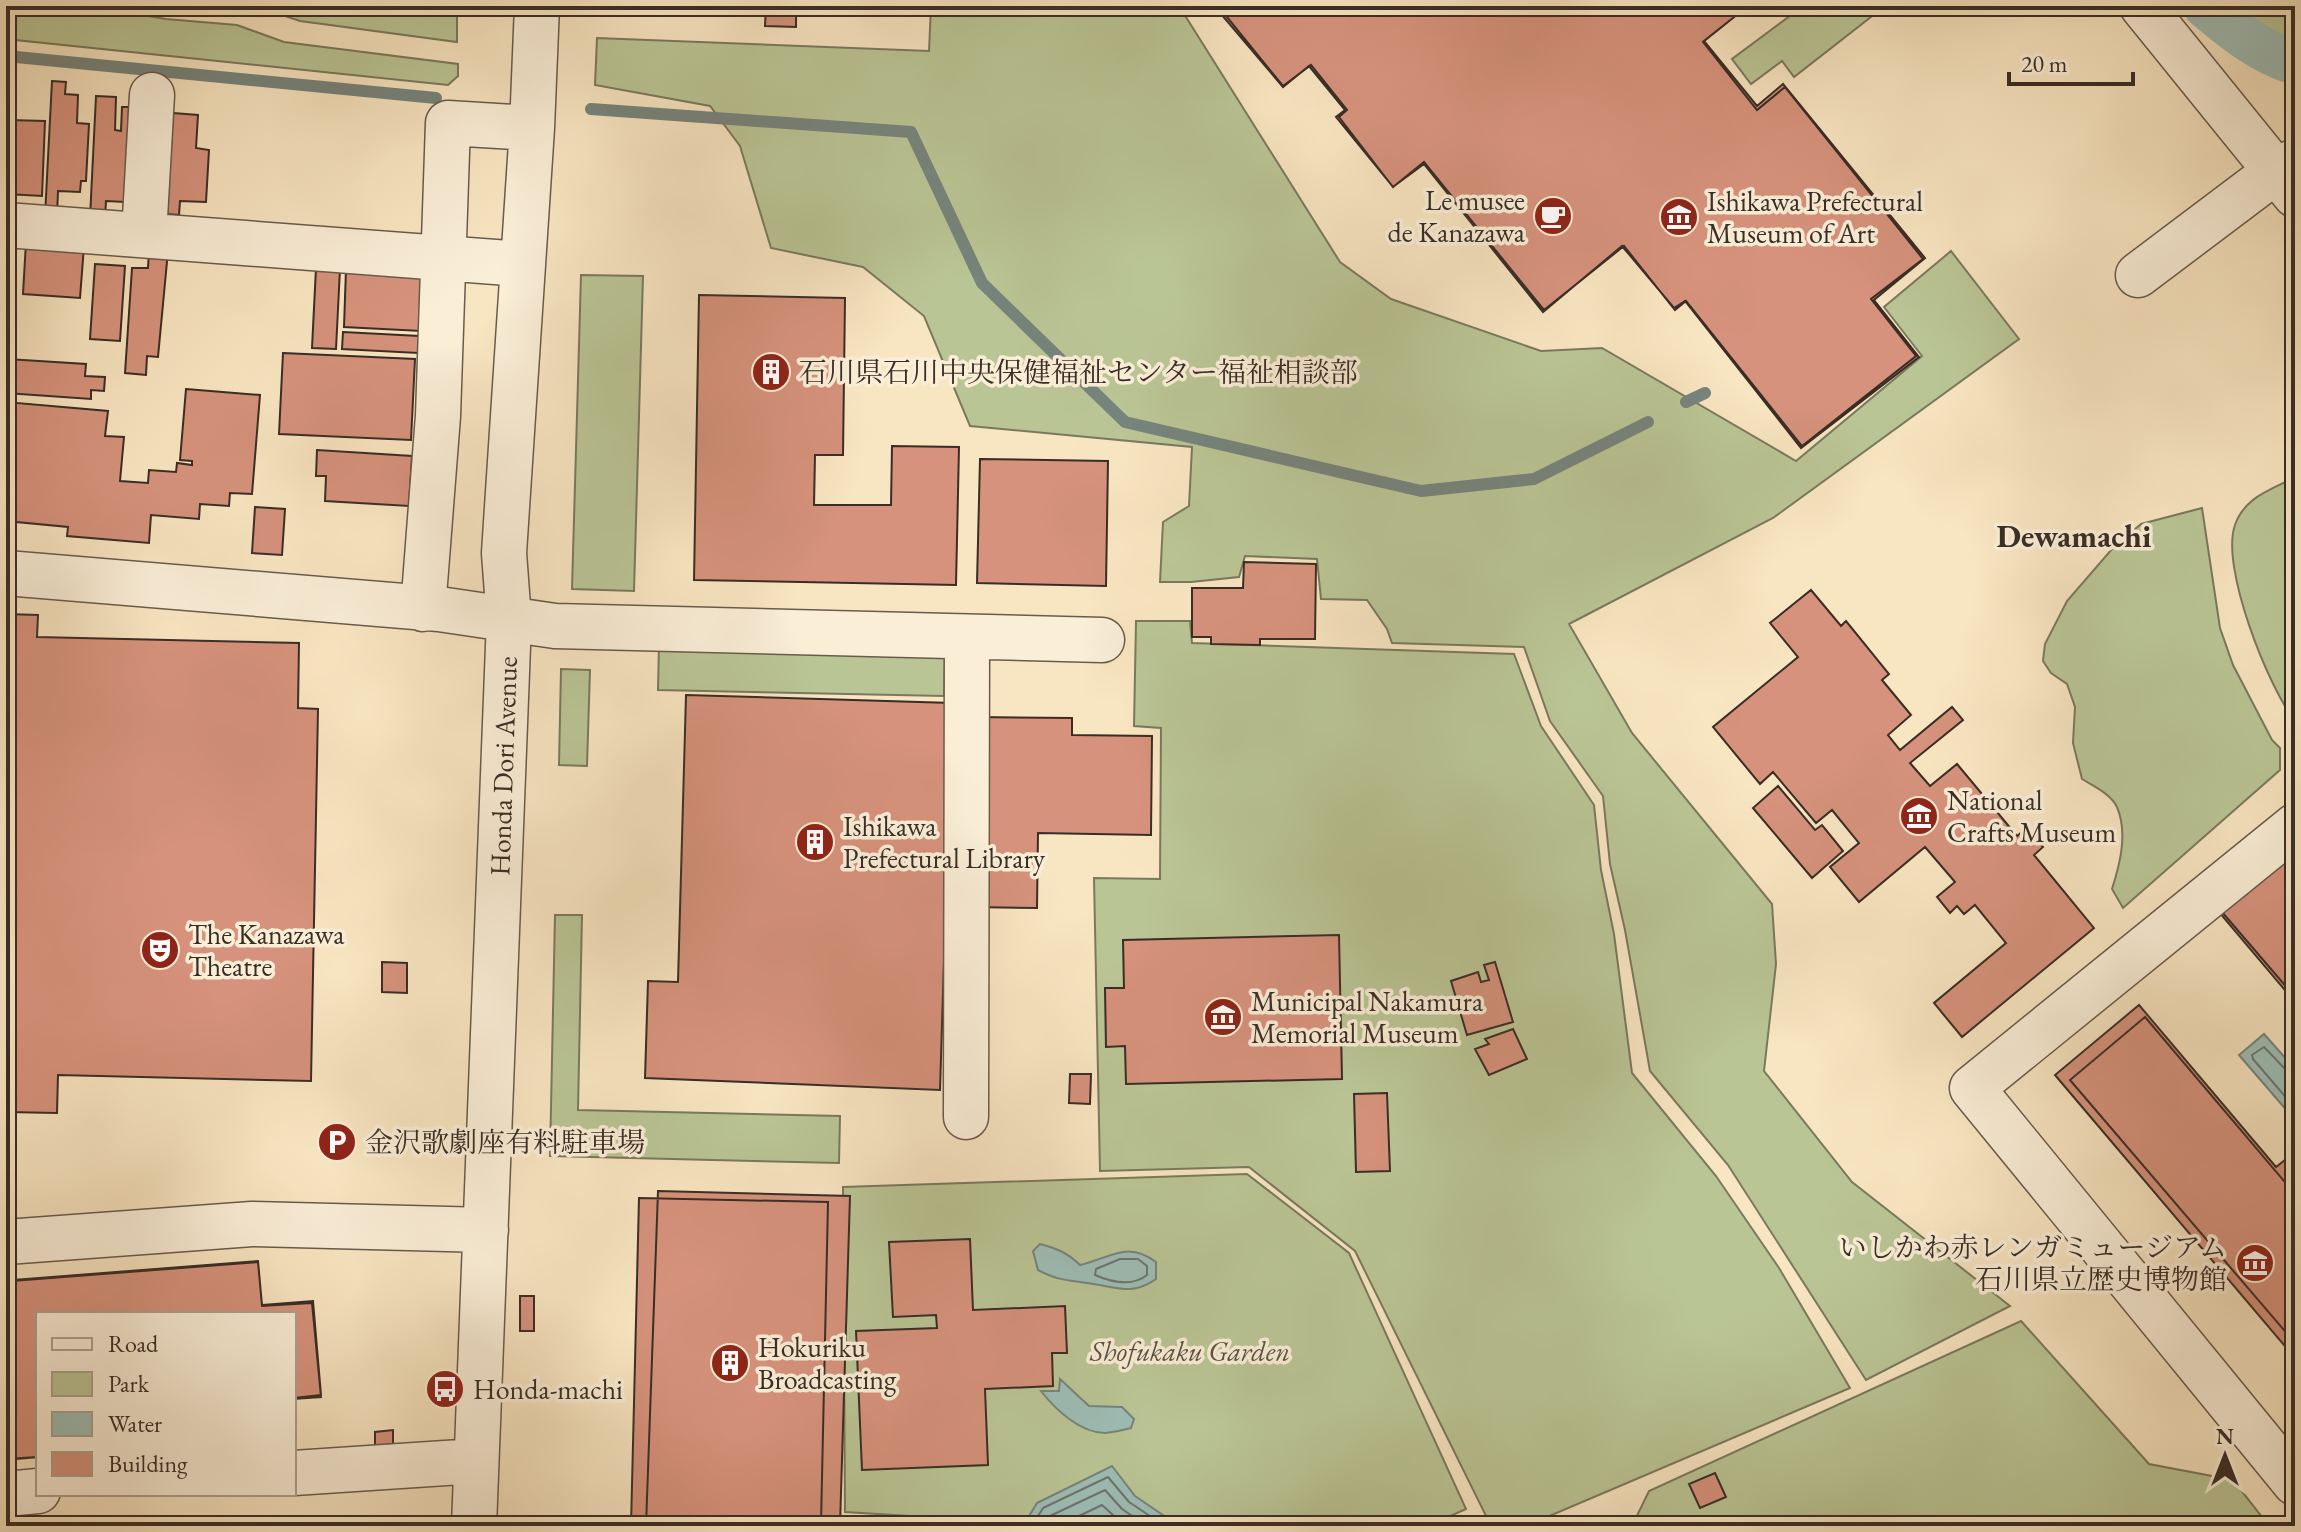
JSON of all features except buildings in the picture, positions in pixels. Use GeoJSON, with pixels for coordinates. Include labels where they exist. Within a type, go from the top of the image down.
{"type":"FeatureCollection","features":[{"type":"Feature","properties":{"kind":"street","name":"Honda Dori Avenue"},"geometry":{"type":"LineString","coordinates":[[474,1526],[509,620],[504,553],[537,6]]}},
{"type":"Feature","properties":{"kind":"street"},"geometry":{"type":"LineString","coordinates":[[2138,275],[2289,175],[2142,6]]}},
{"type":"Feature","properties":{"kind":"street"},"geometry":{"type":"LineString","coordinates":[[144,235],[152,95]]}},
{"type":"Feature","properties":{"kind":"street"},"geometry":{"type":"LineString","coordinates":[[423,609],[438,416],[448,123],[532,128]]}},
{"type":"Feature","properties":{"kind":"street"},"geometry":{"type":"LineString","coordinates":[[6,225],[522,264]]}},
{"type":"Feature","properties":{"kind":"street"},"geometry":{"type":"LineString","coordinates":[[6,573],[423,609],[555,626],[1102,640]]}},
{"type":"Feature","properties":{"kind":"street"},"geometry":{"type":"LineString","coordinates":[[966,1117],[967,638]]}},
{"type":"Feature","properties":{"kind":"street"},"geometry":{"type":"LineString","coordinates":[[2295,826],[1972,1088],[2295,1483]]}},
{"type":"Feature","properties":{"kind":"street"},"geometry":{"type":"LineString","coordinates":[[6,1242],[252,1224],[486,1230]]}},
{"type":"Feature","properties":{"kind":"street"},"geometry":{"type":"LineString","coordinates":[[296,1473],[476,1461]]}},
{"type":"Feature","properties":{"kind":"street"},"geometry":{"type":"LineString","coordinates":[[6,1494],[36,1491]]}},
{"type":"Feature","properties":{"kind":"green space"},"geometry":{"type":"Polygon","coordinates":[[[6,6],[94,7],[166,19],[237,25],[284,42],[458,64],[458,76],[448,85],[6,39],[6,6]]]}},
{"type":"Feature","properties":{"kind":"green space"},"geometry":{"type":"Polygon","coordinates":[[[255,6],[457,6],[457,42],[300,21],[255,6]]]}},
{"type":"Feature","properties":{"kind":"green space"},"geometry":{"type":"Polygon","coordinates":[[[931,6],[1179,6],[1340,262],[1391,299],[1541,351],[1602,348],[1796,461],[1922,356],[1884,307],[1951,251],[2019,339],[1773,518],[1569,624],[1632,733],[1772,904],[1776,964],[1764,1071],[1852,1182],[2010,1306],[1866,1380],[1728,1165],[1650,1071],[1610,864],[1603,796],[1550,721],[1524,647],[1392,643],[1387,629],[1367,600],[1321,599],[1317,559],[1245,556],[1239,577],[1160,582],[1163,522],[1189,506],[1192,447],[970,426],[924,316],[863,267],[771,248],[740,146],[710,106],[595,85],[597,38],[929,51],[931,6]]]}},
{"type":"Feature","properties":{"kind":"green space"},"geometry":{"type":"Polygon","coordinates":[[[1803,6],[1885,6],[1794,77],[1782,61],[1751,84],[1732,59],[1803,6]]]}},
{"type":"Feature","properties":{"kind":"green space"},"geometry":{"type":"Polygon","coordinates":[[[2208,6],[2295,6],[2295,61],[2252,41],[2208,6]]]}},
{"type":"Feature","properties":{"kind":"green space"},"geometry":{"type":"Polygon","coordinates":[[[581,275],[643,276],[634,591],[572,589],[581,275]]]}},
{"type":"Feature","properties":{"kind":"green space"},"geometry":{"type":"Polygon","coordinates":[[[2295,477],[2295,721],[2272,682],[2249,626],[2234,568],[2232,544],[2235,525],[2245,507],[2260,495],[2295,477]]]}},
{"type":"Feature","properties":{"kind":"green space"},"geometry":{"type":"Polygon","coordinates":[[[2202,508],[2220,628],[2233,665],[2272,740],[2280,748],[2280,770],[2123,908],[2112,889],[2122,848],[2120,817],[2111,798],[2082,779],[2073,743],[2075,707],[2067,684],[2051,673],[2043,661],[2045,644],[2067,601],[2112,549],[2141,524],[2202,508]]]}},
{"type":"Feature","properties":{"kind":"green space"},"geometry":{"type":"Polygon","coordinates":[[[1136,621],[1190,621],[1192,643],[1514,654],[1541,726],[1594,805],[1632,1073],[1716,1176],[1779,1268],[1850,1388],[1526,1526],[1491,1526],[1355,1251],[1249,1167],[1100,1171],[1094,878],[1160,879],[1161,728],[1134,726],[1136,621]]]}},
{"type":"Feature","properties":{"kind":"green space"},"geometry":{"type":"Polygon","coordinates":[[[659,643],[945,650],[944,696],[658,690],[659,643]]]}},
{"type":"Feature","properties":{"kind":"green space"},"geometry":{"type":"Polygon","coordinates":[[[561,669],[590,670],[587,766],[559,765],[561,669]]]}},
{"type":"Feature","properties":{"kind":"green space"},"geometry":{"type":"Polygon","coordinates":[[[555,915],[582,915],[578,1110],[840,1116],[839,1163],[550,1156],[555,915]]]}},
{"type":"Feature","properties":{"kind":"green space","name":"Shofukaku Garden"},"geometry":{"type":"Polygon","coordinates":[[[1247,1174],[1349,1253],[1466,1509],[1428,1526],[911,1526],[910,1516],[845,1512],[843,1187],[1247,1174]]]}},
{"type":"Feature","properties":{"kind":"green space"},"geometry":{"type":"Polygon","coordinates":[[[2021,1321],[2149,1464],[2233,1480],[2269,1526],[1632,1526],[1649,1491],[2021,1321]]]}},
{"type":"Feature","properties":{"kind":"water"},"geometry":{"type":"Polygon","coordinates":[[[2264,1034],[2295,1069],[2295,1120],[2239,1055],[2264,1034]]]}},
{"type":"Feature","properties":{"kind":"water"},"geometry":{"type":"Polygon","coordinates":[[[1040,1244],[1062,1252],[1080,1265],[1127,1251],[1136,1252],[1156,1262],[1156,1279],[1141,1287],[1126,1289],[1059,1279],[1038,1270],[1033,1251],[1040,1244]]]}},
{"type":"Feature","properties":{"kind":"water"},"geometry":{"type":"Polygon","coordinates":[[[1060,1379],[1089,1406],[1122,1407],[1134,1419],[1131,1428],[1096,1432],[1069,1419],[1041,1391],[1059,1391],[1060,1379]]]}},
{"type":"Feature","properties":{"kind":"water"},"geometry":{"type":"Polygon","coordinates":[[[1112,1466],[1135,1496],[1179,1526],[1023,1526],[1037,1503],[1112,1466]]]}},
{"type":"Feature","properties":{"kind":"waterway"},"geometry":{"type":"LineString","coordinates":[[2205,6],[2258,46],[2295,63]]}},
{"type":"Feature","properties":{"kind":"waterway"},"geometry":{"type":"LineString","coordinates":[[6,56],[436,98]]}},
{"type":"Feature","properties":{"kind":"waterway"},"geometry":{"type":"LineString","coordinates":[[591,109],[911,132],[982,283],[1125,422],[1421,491],[1534,479],[1648,422]]}},
{"type":"Feature","properties":{"kind":"waterway"},"geometry":{"type":"LineString","coordinates":[[1686,402],[1705,393]]}},
{"type":"Feature","properties":{"kind":"place","name":"Le musee de Kanazawa"},"geometry":{"type":"Point","coordinates":[1553,216]}},
{"type":"Feature","properties":{"kind":"place","name":"Ishikawa Prefectural Museum of Art"},"geometry":{"type":"Point","coordinates":[1679,217]}},
{"type":"Feature","properties":{"kind":"place","name":"石川県石川中央保健福祉センター福祉相談部"},"geometry":{"type":"Point","coordinates":[771,372]}},
{"type":"Feature","properties":{"kind":"place","name":"National Crafts Museum"},"geometry":{"type":"Point","coordinates":[1919,816]}},
{"type":"Feature","properties":{"kind":"place","name":"Ishikawa Prefectural Library"},"geometry":{"type":"Point","coordinates":[815,842]}},
{"type":"Feature","properties":{"kind":"place","name":"The Kanazawa Theatre"},"geometry":{"type":"Point","coordinates":[160,950]}},
{"type":"Feature","properties":{"kind":"place","name":"Municipal Nakamura Memorial Museum"},"geometry":{"type":"Point","coordinates":[1223,1017]}},
{"type":"Feature","properties":{"kind":"place","name":"金沢歌劇座有料駐車場"},"geometry":{"type":"Point","coordinates":[337,1142]}},
{"type":"Feature","properties":{"kind":"place","name":"いしかわ赤レンガミュージアム 石川県立歴史博物館"},"geometry":{"type":"Point","coordinates":[2255,1263]}},
{"type":"Feature","properties":{"kind":"place","name":"Hokuriku Broadcasting"},"geometry":{"type":"Point","coordinates":[730,1363]}},
{"type":"Feature","properties":{"kind":"place","name":"Honda-machi"},"geometry":{"type":"Point","coordinates":[445,1389]}},
{"type":"Feature","properties":{"kind":"district","name":"Dewamachi"},"geometry":{"type":"Point","coordinates":[2074,536]}}]}
